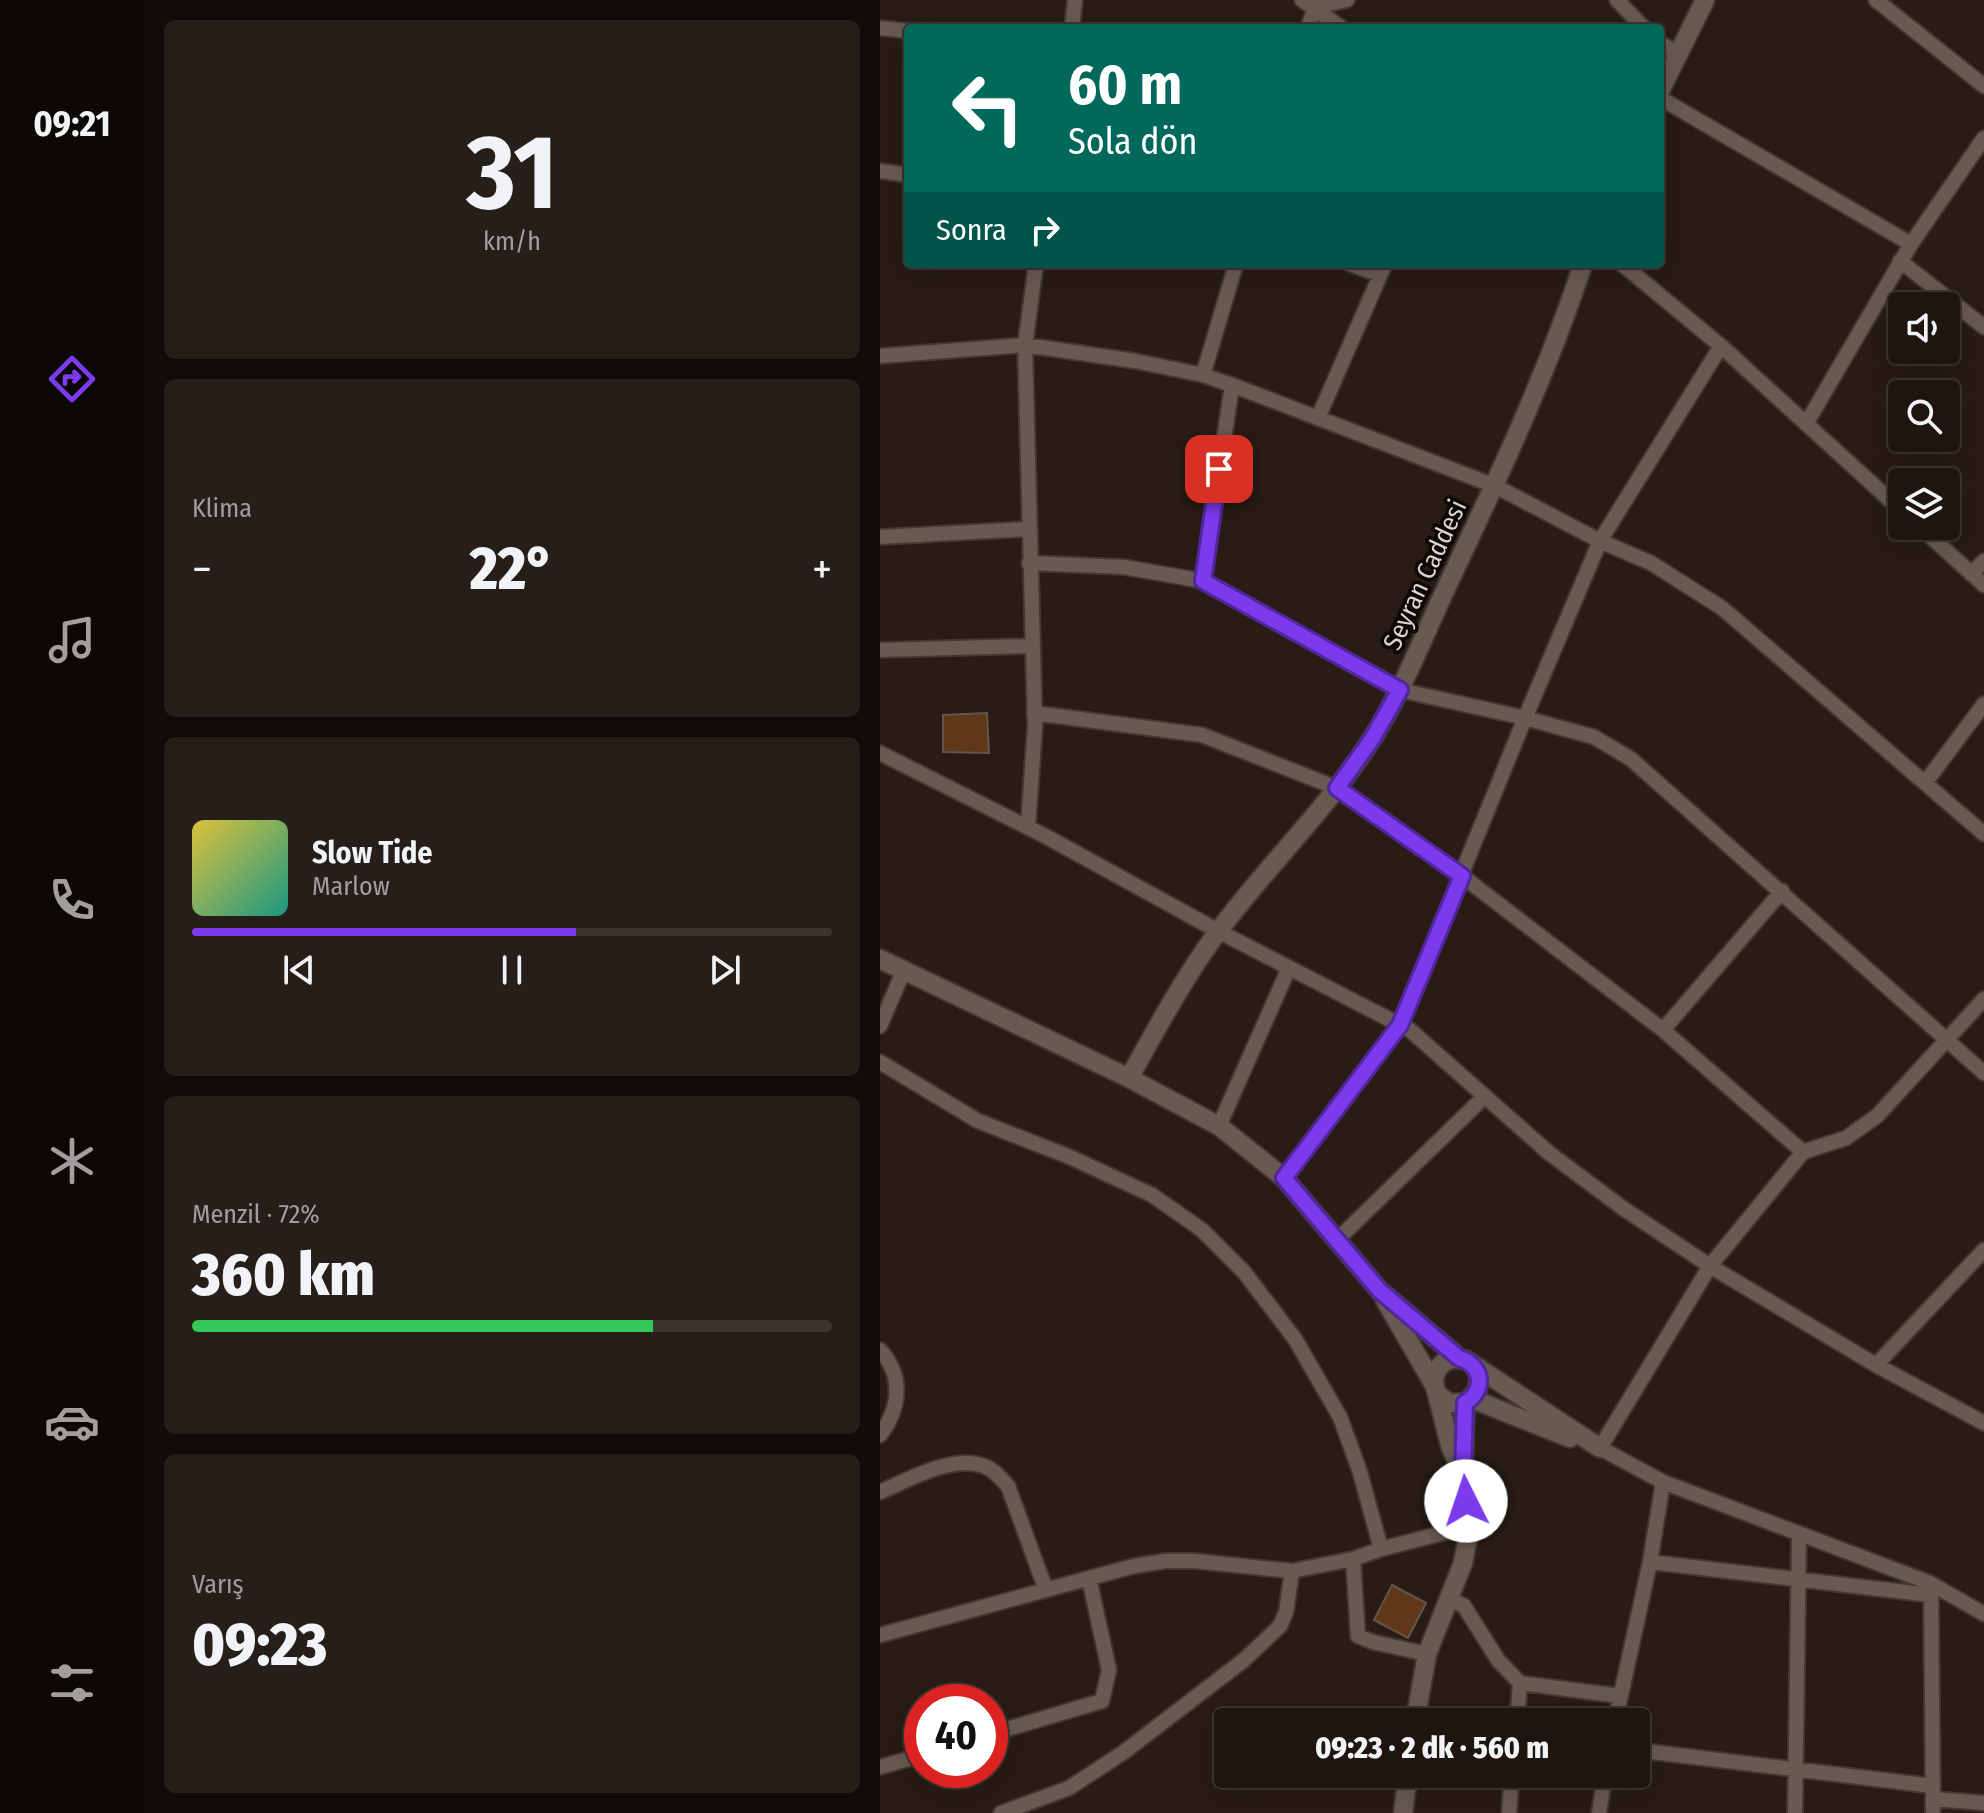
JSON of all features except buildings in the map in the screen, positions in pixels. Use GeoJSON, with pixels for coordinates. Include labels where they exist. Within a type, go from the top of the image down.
{"type":"FeatureCollection","features":[{"type":"Feature","properties":{"kind":"street"},"geometry":{"type":"LineString","coordinates":[[1072,24],[1075,0]]}},
{"type":"Feature","properties":{"kind":"street"},"geometry":{"type":"LineString","coordinates":[[1308,4],[1347,0]]}},
{"type":"Feature","properties":{"kind":"street"},"geometry":{"type":"LineString","coordinates":[[1617,0],[1640,24]]}},
{"type":"Feature","properties":{"kind":"street"},"geometry":{"type":"LineString","coordinates":[[1664,82],[1705,0]]}},
{"type":"Feature","properties":{"kind":"street"},"geometry":{"type":"LineString","coordinates":[[1876,0],[1984,86]]}},
{"type":"Feature","properties":{"kind":"street"},"geometry":{"type":"LineString","coordinates":[[1308,4],[1336,24]]}},
{"type":"Feature","properties":{"kind":"street"},"geometry":{"type":"LineString","coordinates":[[880,28],[904,31]]}},
{"type":"Feature","properties":{"kind":"street"},"geometry":{"type":"LineString","coordinates":[[1664,45],[1677,53]]}},
{"type":"Feature","properties":{"kind":"street"},"geometry":{"type":"LineString","coordinates":[[1664,100],[1911,244]]}},
{"type":"Feature","properties":{"kind":"street"},"geometry":{"type":"LineString","coordinates":[[1806,424],[1900,261],[1984,138]]}},
{"type":"Feature","properties":{"kind":"street"},"geometry":{"type":"LineString","coordinates":[[880,171],[904,174]]}},
{"type":"Feature","properties":{"kind":"street"},"geometry":{"type":"LineString","coordinates":[[1900,261],[1984,327]]}},
{"type":"Feature","properties":{"kind":"street"},"geometry":{"type":"LineString","coordinates":[[1028,827],[1034,713],[1025,345],[1035,268]]}},
{"type":"Feature","properties":{"kind":"street"},"geometry":{"type":"LineString","coordinates":[[1203,375],[1235,268]]}},
{"type":"Feature","properties":{"kind":"street","name":"Seyran Caddesi"},"geometry":{"type":"LineString","coordinates":[[1129,1078],[1179,986],[1218,931],[1337,788],[1372,739],[1400,690],[1495,486],[1566,315],[1582,268]]}},
{"type":"Feature","properties":{"kind":"street"},"geometry":{"type":"LineString","coordinates":[[1627,268],[1721,346],[1888,498]]}},
{"type":"Feature","properties":{"kind":"street"},"geometry":{"type":"LineString","coordinates":[[1318,418],[1383,269]]}},
{"type":"Feature","properties":{"kind":"street"},"geometry":{"type":"LineString","coordinates":[[880,356],[1025,345],[1135,361],[1203,375],[1495,486],[1600,541],[1651,563],[1722,608],[1984,834]]}},
{"type":"Feature","properties":{"kind":"street"},"geometry":{"type":"LineString","coordinates":[[1284,1178],[1400,1025],[1600,541],[1721,346]]}},
{"type":"Feature","properties":{"kind":"street"},"geometry":{"type":"LineString","coordinates":[[1203,581],[1232,385]]}},
{"type":"Feature","properties":{"kind":"street"},"geometry":{"type":"LineString","coordinates":[[880,537],[1028,529]]}},
{"type":"Feature","properties":{"kind":"street"},"geometry":{"type":"LineString","coordinates":[[1934,540],[1984,585]]}},
{"type":"Feature","properties":{"kind":"street"},"geometry":{"type":"LineString","coordinates":[[1971,574],[1984,561]]}},
{"type":"Feature","properties":{"kind":"street"},"geometry":{"type":"LineString","coordinates":[[1029,563],[1124,567],[1203,581],[1400,690],[1594,737],[1631,759],[1984,1073]]}},
{"type":"Feature","properties":{"kind":"street"},"geometry":{"type":"LineString","coordinates":[[880,650],[1032,646]]}},
{"type":"Feature","properties":{"kind":"street"},"geometry":{"type":"LineString","coordinates":[[1925,783],[1984,704]]}},
{"type":"Feature","properties":{"kind":"street"},"geometry":{"type":"LineString","coordinates":[[1034,713],[1202,735],[1337,788],[1462,876],[1663,1030],[1803,1152]]}},
{"type":"Feature","properties":{"kind":"street"},"geometry":{"type":"LineString","coordinates":[[880,753],[1028,827],[1218,931],[1410,1030],[1549,1153],[1624,1209],[1710,1266],[1876,1365],[1984,1423]]}},
{"type":"Feature","properties":{"kind":"street"},"geometry":{"type":"LineString","coordinates":[[1663,1030],[1782,891]]}},
{"type":"Feature","properties":{"kind":"street"},"geometry":{"type":"LineString","coordinates":[[880,959],[1129,1078],[1219,1126],[1284,1178],[1380,1291],[1459,1358],[1600,1448],[1663,1482],[1799,1534],[1984,1613]]}},
{"type":"Feature","properties":{"kind":"street"},"geometry":{"type":"LineString","coordinates":[[1219,1126],[1289,968]]}},
{"type":"Feature","properties":{"kind":"street"},"geometry":{"type":"LineString","coordinates":[[880,1026],[904,970]]}},
{"type":"Feature","properties":{"kind":"street"},"geometry":{"type":"LineString","coordinates":[[1600,1448],[1710,1266],[1803,1152],[1846,1138],[1877,1116],[1984,999]]}},
{"type":"Feature","properties":{"kind":"street"},"geometry":{"type":"LineString","coordinates":[[880,1062],[978,1121],[1070,1157],[1152,1195],[1202,1230],[1244,1272],[1295,1339],[1332,1404],[1360,1472],[1381,1549]]}},
{"type":"Feature","properties":{"kind":"street"},"geometry":{"type":"LineString","coordinates":[[1337,1240],[1485,1096]]}},
{"type":"Feature","properties":{"kind":"street"},"geometry":{"type":"LineString","coordinates":[[1876,1365],[1984,1250]]}},
{"type":"Feature","properties":{"kind":"street"},"geometry":{"type":"LineString","coordinates":[[1380,1291],[1435,1388],[1449,1403],[1469,1401],[1600,1448]]}},
{"type":"Feature","properties":{"kind":"street"},"geometry":{"type":"LineString","coordinates":[[880,1350],[893,1369],[898,1396],[891,1421],[880,1435]]}},
{"type":"Feature","properties":{"kind":"street"},"geometry":{"type":"LineString","coordinates":[[1459,1358],[1440,1364],[1435,1388],[1450,1445],[1463,1476]]}},
{"type":"Feature","properties":{"kind":"street"},"geometry":{"type":"LineString","coordinates":[[1417,1708],[1427,1654],[1451,1599],[1463,1563],[1470,1526],[1463,1476],[1469,1401],[1480,1384],[1476,1369]]}},
{"type":"Feature","properties":{"kind":"street"},"geometry":{"type":"LineString","coordinates":[[880,1492],[946,1465],[982,1465],[1008,1486],[1046,1590]]}},
{"type":"Feature","properties":{"kind":"street"},"geometry":{"type":"LineString","coordinates":[[1618,1708],[1650,1562],[1663,1482]]}},
{"type":"Feature","properties":{"kind":"street"},"geometry":{"type":"LineString","coordinates":[[880,1635],[1089,1578],[1165,1561],[1292,1571],[1353,1559],[1470,1526]]}},
{"type":"Feature","properties":{"kind":"street"},"geometry":{"type":"LineString","coordinates":[[1795,1813],[1799,1534]]}},
{"type":"Feature","properties":{"kind":"street"},"geometry":{"type":"LineString","coordinates":[[1353,1559],[1358,1636],[1427,1654]]}},
{"type":"Feature","properties":{"kind":"street"},"geometry":{"type":"LineString","coordinates":[[1650,1562],[1798,1579],[1931,1589]]}},
{"type":"Feature","properties":{"kind":"street"},"geometry":{"type":"LineString","coordinates":[[1001,1813],[1069,1788],[1124,1752],[1244,1660],[1280,1626],[1286,1612],[1292,1571]]}},
{"type":"Feature","properties":{"kind":"street"},"geometry":{"type":"LineString","coordinates":[[1008,1729],[1102,1701],[1109,1670],[1089,1578]]}},
{"type":"Feature","properties":{"kind":"street"},"geometry":{"type":"LineString","coordinates":[[1931,1589],[1933,1799]]}},
{"type":"Feature","properties":{"kind":"street"},"geometry":{"type":"LineString","coordinates":[[1451,1599],[1464,1606],[1498,1660],[1520,1683],[1620,1696]]}},
{"type":"Feature","properties":{"kind":"street"},"geometry":{"type":"LineString","coordinates":[[1518,1708],[1520,1683]]}},
{"type":"Feature","properties":{"kind":"street"},"geometry":{"type":"LineString","coordinates":[[1650,1752],[1794,1770],[1933,1799],[1984,1803]]}},
{"type":"Feature","properties":{"kind":"street"},"geometry":{"type":"LineString","coordinates":[[880,1767],[904,1760]]}},
{"type":"Feature","properties":{"kind":"street"},"geometry":{"type":"LineString","coordinates":[[1403,1813],[1406,1788]]}},
{"type":"Feature","properties":{"kind":"street"},"geometry":{"type":"LineString","coordinates":[[1509,1813],[1511,1788]]}},
{"type":"Feature","properties":{"kind":"street"},"geometry":{"type":"LineString","coordinates":[[1599,1813],[1603,1788]]}},
{"type":"Feature","properties":{"kind":"route"},"geometry":{"type":"LineString","coordinates":[[1219,469],[1203,581],[1400,690],[1372,739],[1337,788],[1462,876],[1400,1025],[1284,1178],[1380,1291],[1476,1369],[1480,1384],[1472,1399],[1465,1403],[1463,1476],[1466,1501]]}}]}
